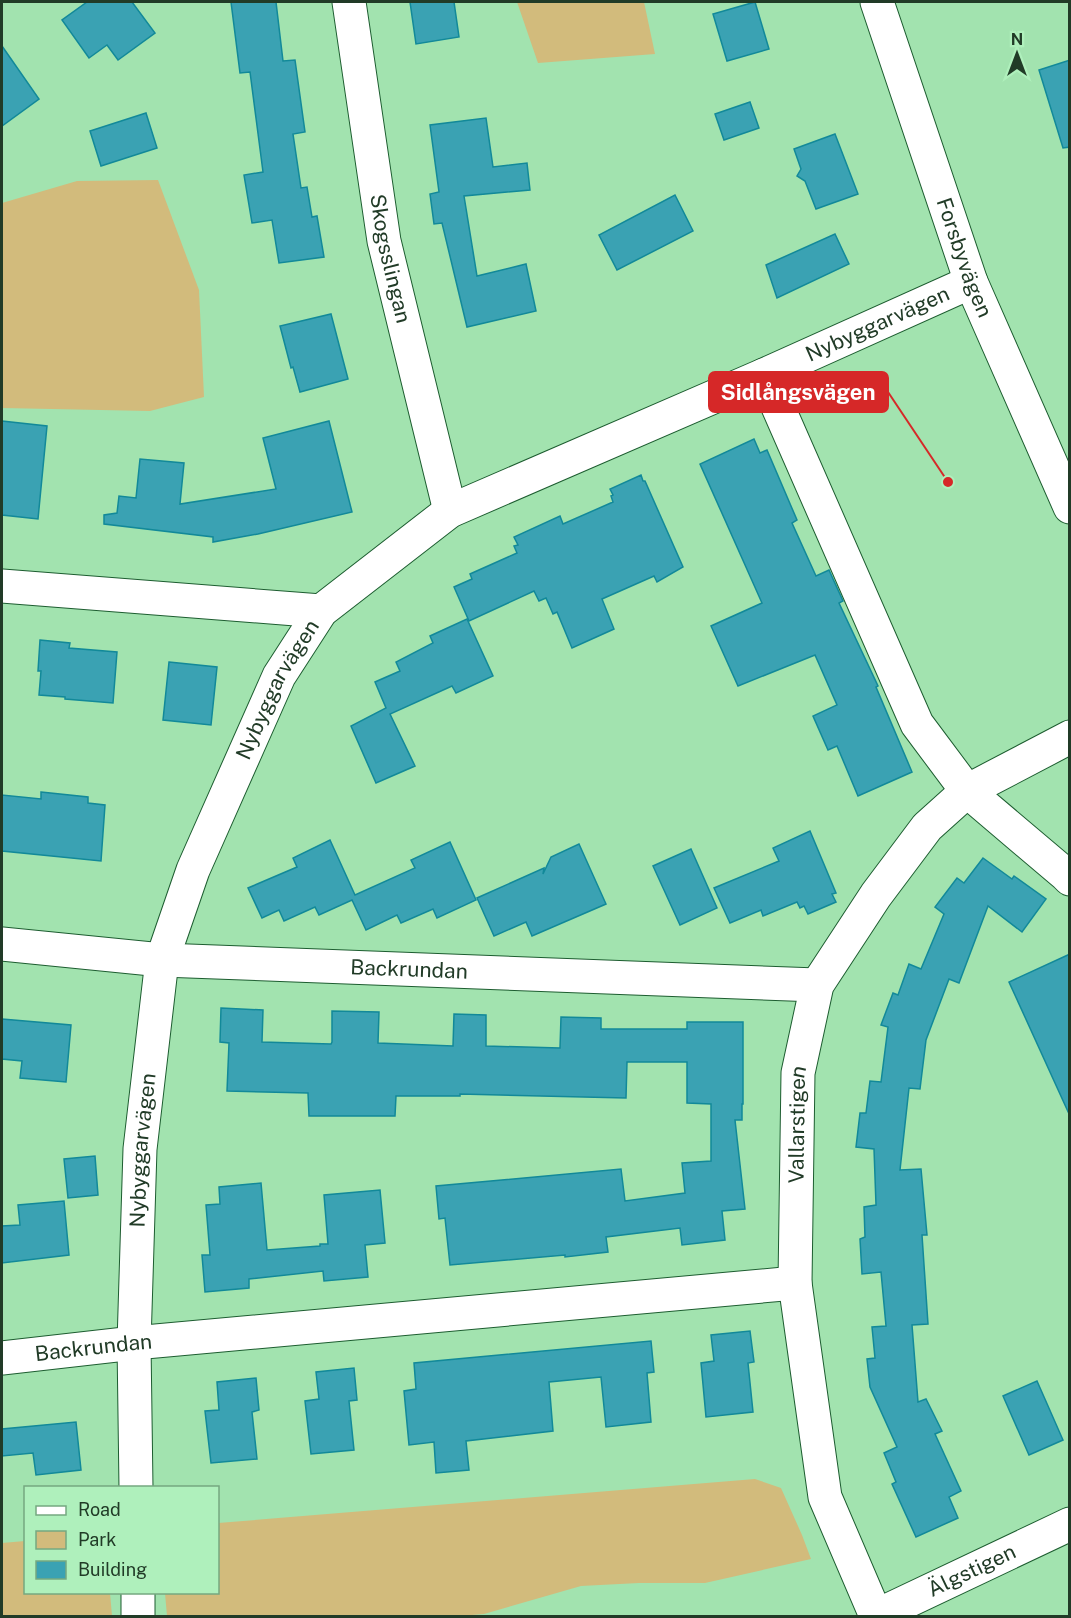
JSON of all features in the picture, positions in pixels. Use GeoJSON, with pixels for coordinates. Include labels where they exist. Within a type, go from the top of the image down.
{"type":"FeatureCollection","features":[{"type":"Feature","properties":{"kind":"street","name":"Skogsslingan"},"geometry":{"type":"LineString","coordinates":[[349,2],[384,241],[450,511]]}},
{"type":"Feature","properties":{"kind":"street","name":"Forsbyvägen"},"geometry":{"type":"LineString","coordinates":[[877,2],[971,282],[1070,507]]}},
{"type":"Feature","properties":{"kind":"street","name":"Nybyggarvägen"},"geometry":{"type":"LineString","coordinates":[[136,1486],[134,1343],[140,1149],[162,960],[194,870],[279,676],[321,611],[450,511],[764,375],[971,282]]}},
{"type":"Feature","properties":{"kind":"street"},"geometry":{"type":"LineString","coordinates":[[764,375],[917,724],[967,791],[1070,879]]}},
{"type":"Feature","properties":{"kind":"street"},"geometry":{"type":"LineString","coordinates":[[2,586],[321,611]]}},
{"type":"Feature","properties":{"kind":"street","name":"Vallarstigen"},"geometry":{"type":"LineString","coordinates":[[876,1617],[825,1497],[795,1283],[798,1073],[817,985],[876,896],[927,827],[967,791],[1070,737]]}},
{"type":"Feature","properties":{"kind":"street","name":"Backrundan"},"geometry":{"type":"LineString","coordinates":[[2,944],[162,960],[817,985]]}},
{"type":"Feature","properties":{"kind":"street","name":"Backrundan"},"geometry":{"type":"LineString","coordinates":[[2,1358],[134,1343],[795,1283]]}},
{"type":"Feature","properties":{"kind":"street","name":"Älgstigen"},"geometry":{"type":"LineString","coordinates":[[876,1617],[1070,1524]]}},
{"type":"Feature","properties":{"kind":"street"},"geometry":{"type":"LineString","coordinates":[[138,1594],[138,1617]]}},
{"type":"Feature","properties":{"kind":"green space"},"geometry":{"type":"Polygon","coordinates":[[[517,2],[644,2],[655,54],[538,63],[517,2]]]}},
{"type":"Feature","properties":{"kind":"green space"},"geometry":{"type":"Polygon","coordinates":[[[158,180],[199,290],[204,397],[150,411],[2,408],[2,203],[77,181],[158,180]]]}},
{"type":"Feature","properties":{"kind":"green space"},"geometry":{"type":"Polygon","coordinates":[[[755,1479],[781,1488],[811,1559],[705,1583],[581,1586],[484,1614],[460,1616],[167,1616],[165,1594],[219,1594],[219,1523],[755,1479]]]}},
{"type":"Feature","properties":{"kind":"green space"},"geometry":{"type":"Polygon","coordinates":[[[24,1541],[24,1594],[110,1594],[112,1616],[2,1616],[2,1543],[24,1541]]]}},
{"type":"Feature","properties":{"kind":"building"},"geometry":{"type":"Polygon","coordinates":[[[87,2],[132,2],[155,33],[118,60],[107,45],[89,58],[62,20],[87,2]]]}},
{"type":"Feature","properties":{"kind":"building"},"geometry":{"type":"Polygon","coordinates":[[[231,2],[276,2],[283,61],[295,60],[305,132],[293,134],[301,188],[307,187],[312,217],[317,216],[324,257],[279,263],[272,220],[252,223],[244,175],[263,172],[250,72],[240,73],[231,2]]]}},
{"type":"Feature","properties":{"kind":"building"},"geometry":{"type":"Polygon","coordinates":[[[410,2],[454,2],[459,37],[416,44],[410,2]]]}},
{"type":"Feature","properties":{"kind":"building"},"geometry":{"type":"Polygon","coordinates":[[[755,2],[769,49],[727,61],[713,14],[755,2]]]}},
{"type":"Feature","properties":{"kind":"building"},"geometry":{"type":"Polygon","coordinates":[[[2,46],[39,99],[2,126],[2,46]]]}},
{"type":"Feature","properties":{"kind":"building"},"geometry":{"type":"Polygon","coordinates":[[[1070,60],[1070,147],[1063,148],[1039,70],[1070,60]]]}},
{"type":"Feature","properties":{"kind":"building"},"geometry":{"type":"Polygon","coordinates":[[[750,102],[759,128],[724,140],[715,114],[750,102]]]}},
{"type":"Feature","properties":{"kind":"building"},"geometry":{"type":"Polygon","coordinates":[[[146,113],[157,148],[101,166],[90,131],[146,113]]]}},
{"type":"Feature","properties":{"kind":"building"},"geometry":{"type":"Polygon","coordinates":[[[486,118],[493,167],[527,163],[530,190],[464,196],[477,276],[526,264],[536,311],[467,327],[442,223],[434,224],[430,194],[439,192],[430,125],[486,118]]]}},
{"type":"Feature","properties":{"kind":"building"},"geometry":{"type":"Polygon","coordinates":[[[835,134],[858,194],[816,209],[805,181],[797,176],[801,169],[794,149],[835,134]]]}},
{"type":"Feature","properties":{"kind":"building"},"geometry":{"type":"Polygon","coordinates":[[[675,195],[693,231],[617,270],[599,235],[675,195]]]}},
{"type":"Feature","properties":{"kind":"building"},"geometry":{"type":"Polygon","coordinates":[[[835,234],[849,264],[777,298],[766,265],[835,234]]]}},
{"type":"Feature","properties":{"kind":"building"},"geometry":{"type":"Polygon","coordinates":[[[331,314],[348,379],[300,392],[280,326],[331,314]]]}},
{"type":"Feature","properties":{"kind":"building"},"geometry":{"type":"Polygon","coordinates":[[[2,421],[47,426],[38,519],[2,515],[2,421]]]}},
{"type":"Feature","properties":{"kind":"building"},"geometry":{"type":"Polygon","coordinates":[[[329,421],[352,512],[213,542],[213,537],[104,524],[104,515],[117,513],[119,496],[136,498],[140,459],[184,463],[180,504],[276,489],[263,438],[329,421]]]}},
{"type":"Feature","properties":{"kind":"building"},"geometry":{"type":"Polygon","coordinates":[[[754,439],[760,453],[767,450],[797,520],[792,523],[816,576],[829,570],[843,601],[839,603],[878,686],[876,687],[912,772],[858,796],[837,746],[828,750],[813,716],[837,705],[815,655],[738,686],[711,626],[762,603],[700,464],[754,439]]]}},
{"type":"Feature","properties":{"kind":"building"},"geometry":{"type":"Polygon","coordinates":[[[641,475],[683,567],[657,582],[654,576],[602,599],[614,629],[572,648],[557,612],[553,614],[546,598],[539,601],[534,591],[469,621],[454,587],[472,579],[470,574],[517,553],[514,546],[518,545],[514,537],[560,516],[563,524],[613,502],[610,489],[641,475]]]}},
{"type":"Feature","properties":{"kind":"building"},"geometry":{"type":"Polygon","coordinates":[[[467,619],[493,676],[456,693],[452,686],[390,714],[415,766],[376,783],[351,726],[386,708],[375,682],[400,671],[396,662],[433,643],[430,636],[467,619]]]}},
{"type":"Feature","properties":{"kind":"building"},"geometry":{"type":"Polygon","coordinates":[[[40,640],[70,643],[69,648],[117,652],[113,703],[39,695],[40,640]]]}},
{"type":"Feature","properties":{"kind":"building"},"geometry":{"type":"Polygon","coordinates":[[[169,662],[217,667],[211,725],[163,720],[169,662]]]}},
{"type":"Feature","properties":{"kind":"building"},"geometry":{"type":"Polygon","coordinates":[[[41,792],[88,797],[88,803],[105,805],[101,861],[2,851],[2,795],[41,799],[41,792]]]}},
{"type":"Feature","properties":{"kind":"building"},"geometry":{"type":"Polygon","coordinates":[[[810,831],[836,893],[832,894],[836,902],[808,914],[804,906],[800,908],[797,902],[763,916],[761,910],[730,923],[714,888],[779,861],[773,848],[810,831]]]}},
{"type":"Feature","properties":{"kind":"building"},"geometry":{"type":"Polygon","coordinates":[[[330,840],[355,895],[415,868],[411,860],[450,842],[476,900],[437,918],[433,909],[401,923],[397,915],[366,930],[352,900],[319,915],[315,907],[284,921],[279,910],[262,918],[248,888],[297,867],[293,858],[330,840]]]}},
{"type":"Feature","properties":{"kind":"building"},"geometry":{"type":"Polygon","coordinates":[[[579,844],[606,904],[532,936],[526,922],[494,936],[477,898],[544,868],[543,874],[551,857],[579,844]]]}},
{"type":"Feature","properties":{"kind":"building"},"geometry":{"type":"Polygon","coordinates":[[[691,849],[717,908],[680,925],[653,866],[691,849]]]}},
{"type":"Feature","properties":{"kind":"building"},"geometry":{"type":"Polygon","coordinates":[[[983,858],[1012,879],[1014,876],[1046,899],[1022,932],[988,906],[959,983],[949,979],[926,1040],[920,1089],[909,1088],[900,1170],[921,1169],[927,1235],[922,1235],[928,1324],[912,1325],[918,1402],[926,1399],[942,1431],[935,1434],[961,1491],[949,1497],[958,1518],[916,1537],[892,1484],[896,1482],[884,1453],[897,1447],[870,1387],[867,1359],[875,1358],[872,1327],[886,1326],[881,1272],[862,1274],[860,1239],[865,1237],[864,1207],[876,1205],[874,1149],[856,1147],[860,1113],[866,1113],[870,1081],[881,1082],[888,1027],[881,1025],[893,993],[898,995],[909,964],[921,969],[944,914],[935,907],[957,878],[964,883],[983,858]]]}},
{"type":"Feature","properties":{"kind":"building"},"geometry":{"type":"Polygon","coordinates":[[[1070,954],[1070,1116],[1009,982],[1070,954]]]}},
{"type":"Feature","properties":{"kind":"building"},"geometry":{"type":"Polygon","coordinates":[[[221,1008],[263,1010],[262,1042],[331,1044],[332,1011],[379,1012],[378,1043],[453,1046],[454,1014],[486,1015],[486,1046],[560,1048],[561,1017],[601,1018],[601,1029],[687,1029],[687,1022],[743,1022],[742,1120],[735,1120],[745,1209],[722,1211],[725,1240],[682,1245],[680,1228],[606,1237],[608,1252],[450,1265],[445,1218],[439,1219],[436,1186],[621,1169],[625,1201],[685,1193],[682,1163],[711,1161],[711,1104],[687,1103],[687,1062],[627,1062],[626,1098],[460,1094],[460,1096],[396,1096],[395,1116],[309,1116],[308,1093],[227,1091],[229,1043],[220,1042],[221,1008]]]}},
{"type":"Feature","properties":{"kind":"building"},"geometry":{"type":"Polygon","coordinates":[[[2,1019],[71,1025],[66,1082],[20,1078],[22,1061],[2,1059],[2,1019]]]}},
{"type":"Feature","properties":{"kind":"building"},"geometry":{"type":"Polygon","coordinates":[[[95,1156],[98,1195],[68,1198],[64,1159],[95,1156]]]}},
{"type":"Feature","properties":{"kind":"building"},"geometry":{"type":"Polygon","coordinates":[[[261,1183],[267,1250],[328,1244],[324,1195],[380,1190],[385,1243],[365,1245],[368,1277],[324,1281],[323,1271],[249,1279],[249,1288],[205,1292],[202,1255],[210,1255],[206,1205],[220,1204],[219,1187],[261,1183]]]}},
{"type":"Feature","properties":{"kind":"building"},"geometry":{"type":"Polygon","coordinates":[[[64,1201],[69,1255],[2,1263],[2,1226],[20,1225],[18,1205],[64,1201]]]}},
{"type":"Feature","properties":{"kind":"building"},"geometry":{"type":"Polygon","coordinates":[[[750,1331],[754,1362],[748,1363],[753,1412],[706,1417],[701,1363],[714,1361],[711,1335],[750,1331]]]}},
{"type":"Feature","properties":{"kind":"building"},"geometry":{"type":"Polygon","coordinates":[[[651,1341],[654,1372],[647,1373],[651,1422],[606,1427],[601,1377],[549,1382],[553,1431],[466,1441],[469,1470],[436,1473],[434,1442],[409,1445],[404,1391],[416,1389],[414,1363],[651,1341]]]}},
{"type":"Feature","properties":{"kind":"building"},"geometry":{"type":"Polygon","coordinates":[[[354,1368],[357,1400],[349,1401],[354,1450],[311,1454],[305,1401],[319,1399],[316,1372],[354,1368]]]}},
{"type":"Feature","properties":{"kind":"building"},"geometry":{"type":"Polygon","coordinates":[[[256,1378],[259,1410],[252,1412],[257,1459],[211,1463],[205,1411],[219,1410],[217,1382],[256,1378]]]}},
{"type":"Feature","properties":{"kind":"building"},"geometry":{"type":"Polygon","coordinates":[[[1037,1381],[1063,1440],[1029,1455],[1003,1396],[1037,1381]]]}},
{"type":"Feature","properties":{"kind":"building"},"geometry":{"type":"Polygon","coordinates":[[[76,1422],[81,1470],[36,1475],[33,1453],[2,1456],[2,1429],[76,1422]]]}},
{"type":"Feature","properties":{"kind":"place","name":"Sidlångsvägen"},"geometry":{"type":"Point","coordinates":[948,482]}}]}
